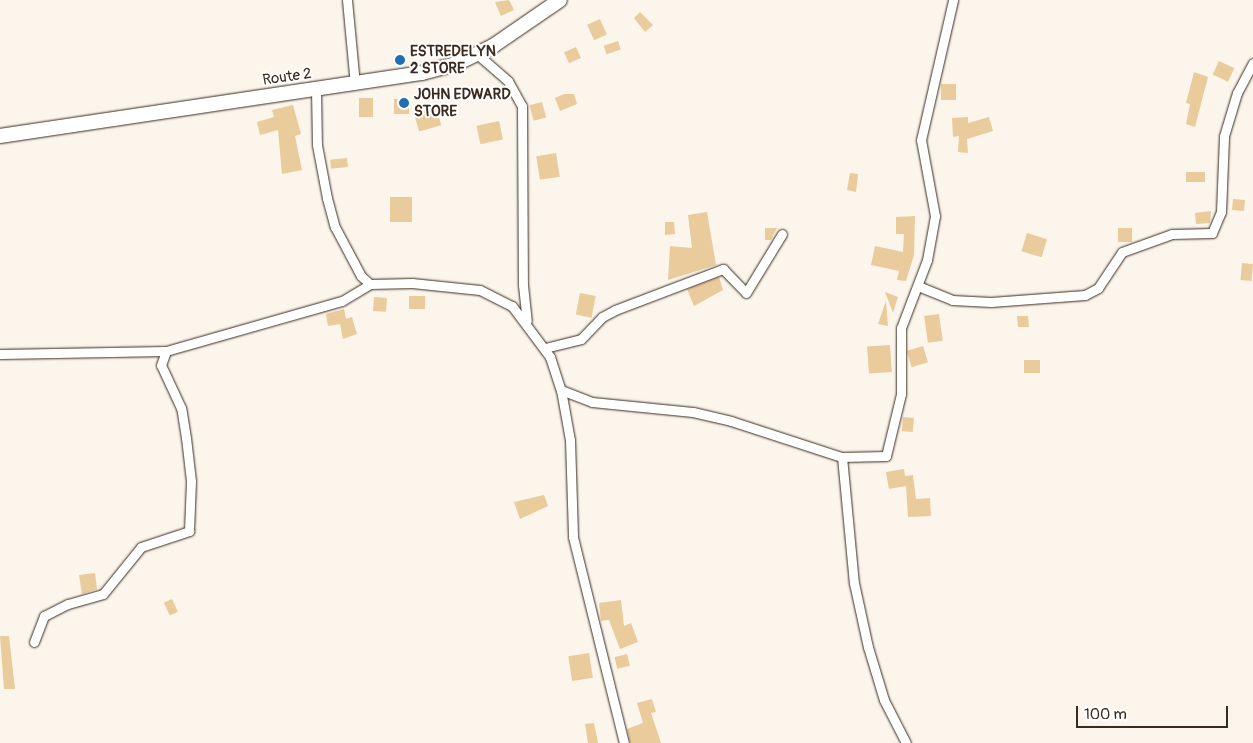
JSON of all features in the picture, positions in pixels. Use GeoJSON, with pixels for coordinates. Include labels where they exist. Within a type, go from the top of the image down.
{"type":"FeatureCollection","features":[{"type":"Feature","properties":{"kind":"highway","name":"Route 2"},"geometry":{"type":"LineString","coordinates":[[0,136],[316,89],[355,85],[422,73],[477,54],[560,0]]}},
{"type":"Feature","properties":{"kind":"street"},"geometry":{"type":"LineString","coordinates":[[347,0],[355,85]]}},
{"type":"Feature","properties":{"kind":"street"},"geometry":{"type":"LineString","coordinates":[[561,390],[592,402],[693,412],[731,421],[842,457],[883,458],[888,454],[901,394],[901,328],[918,286],[935,216],[922,132],[930,112],[954,0]]}},
{"type":"Feature","properties":{"kind":"street"},"geometry":{"type":"LineString","coordinates":[[477,54],[508,80],[522,106],[523,285],[527,322]]}},
{"type":"Feature","properties":{"kind":"street"},"geometry":{"type":"LineString","coordinates":[[918,286],[952,300],[991,302],[1085,295],[1098,288],[1122,252],[1172,234],[1212,233],[1221,212],[1224,136],[1237,93],[1253,63]]}},
{"type":"Feature","properties":{"kind":"street"},"geometry":{"type":"LineString","coordinates":[[316,89],[317,145],[327,198],[341,239],[361,276],[370,284]]}},
{"type":"Feature","properties":{"kind":"street"},"geometry":{"type":"LineString","coordinates":[[545,348],[581,339],[602,317],[615,310],[723,269],[746,293],[782,234]]}},
{"type":"Feature","properties":{"kind":"street"},"geometry":{"type":"LineString","coordinates":[[0,354],[166,351],[342,301],[370,284],[470,288],[512,306],[527,322],[545,348],[561,390],[570,440],[573,537],[624,743]]}},
{"type":"Feature","properties":{"kind":"street"},"geometry":{"type":"LineString","coordinates":[[34,642],[44,616],[103,594],[141,547],[189,531],[191,481],[186,438],[181,408],[161,365],[166,351]]}},
{"type":"Feature","properties":{"kind":"street"},"geometry":{"type":"LineString","coordinates":[[842,457],[854,583],[868,647],[884,700],[906,743]]}},
{"type":"Feature","properties":{"kind":"building"},"geometry":{"type":"Polygon","coordinates":[[[509,0],[514,10],[501,16],[495,2],[509,0]]]}},
{"type":"Feature","properties":{"kind":"building"},"geometry":{"type":"Polygon","coordinates":[[[640,12],[653,25],[645,32],[634,18],[640,12]]]}},
{"type":"Feature","properties":{"kind":"building"},"geometry":{"type":"Polygon","coordinates":[[[600,19],[607,35],[594,40],[587,25],[600,19]]]}},
{"type":"Feature","properties":{"kind":"building"},"geometry":{"type":"Polygon","coordinates":[[[618,41],[621,50],[607,54],[604,46],[618,41]]]}},
{"type":"Feature","properties":{"kind":"building"},"geometry":{"type":"Polygon","coordinates":[[[576,47],[581,58],[569,63],[564,52],[576,47]]]}},
{"type":"Feature","properties":{"kind":"building"},"geometry":{"type":"Polygon","coordinates":[[[1219,61],[1234,68],[1228,82],[1213,75],[1219,61]]]}},
{"type":"Feature","properties":{"kind":"building"},"geometry":{"type":"Polygon","coordinates":[[[1194,72],[1208,77],[1195,127],[1186,124],[1190,104],[1186,103],[1194,72]]]}},
{"type":"Feature","properties":{"kind":"building"},"geometry":{"type":"Polygon","coordinates":[[[941,84],[956,84],[956,100],[941,100],[941,84]]]}},
{"type":"Feature","properties":{"kind":"building"},"geometry":{"type":"Polygon","coordinates":[[[564,94],[574,94],[577,104],[560,111],[555,98],[564,94]]]}},
{"type":"Feature","properties":{"kind":"building"},"geometry":{"type":"Polygon","coordinates":[[[359,98],[373,98],[373,117],[359,117],[359,98]]]}},
{"type":"Feature","properties":{"kind":"building"},"geometry":{"type":"Polygon","coordinates":[[[394,99],[409,99],[409,114],[394,114],[394,99]]]}},
{"type":"Feature","properties":{"kind":"building"},"geometry":{"type":"Polygon","coordinates":[[[542,102],[546,117],[534,121],[529,105],[542,102]]]}},
{"type":"Feature","properties":{"kind":"building"},"geometry":{"type":"Polygon","coordinates":[[[293,105],[301,134],[295,136],[302,170],[282,174],[278,130],[260,135],[257,122],[274,117],[272,110],[293,105]]]}},
{"type":"Feature","properties":{"kind":"building"},"geometry":{"type":"Polygon","coordinates":[[[436,107],[441,125],[419,132],[414,113],[436,107]]]}},
{"type":"Feature","properties":{"kind":"building"},"geometry":{"type":"Polygon","coordinates":[[[968,117],[968,123],[989,117],[993,131],[967,139],[968,153],[958,152],[959,136],[953,137],[952,118],[968,117]]]}},
{"type":"Feature","properties":{"kind":"building"},"geometry":{"type":"Polygon","coordinates":[[[499,121],[503,140],[480,144],[477,126],[499,121]]]}},
{"type":"Feature","properties":{"kind":"building"},"geometry":{"type":"Polygon","coordinates":[[[556,153],[560,177],[540,180],[536,156],[556,153]]]}},
{"type":"Feature","properties":{"kind":"building"},"geometry":{"type":"Polygon","coordinates":[[[347,158],[348,167],[331,169],[330,160],[347,158]]]}},
{"type":"Feature","properties":{"kind":"building"},"geometry":{"type":"Polygon","coordinates":[[[1186,172],[1205,172],[1205,182],[1186,182],[1186,172]]]}},
{"type":"Feature","properties":{"kind":"building"},"geometry":{"type":"Polygon","coordinates":[[[850,173],[858,174],[856,192],[847,190],[850,173]]]}},
{"type":"Feature","properties":{"kind":"building"},"geometry":{"type":"Polygon","coordinates":[[[390,197],[412,197],[412,222],[390,222],[390,197]]]}},
{"type":"Feature","properties":{"kind":"building"},"geometry":{"type":"Polygon","coordinates":[[[1233,199],[1245,200],[1244,211],[1232,210],[1233,199]]]}},
{"type":"Feature","properties":{"kind":"building"},"geometry":{"type":"Polygon","coordinates":[[[1211,211],[1210,223],[1196,224],[1195,213],[1211,211]]]}},
{"type":"Feature","properties":{"kind":"building"},"geometry":{"type":"Polygon","coordinates":[[[707,212],[716,265],[668,280],[670,246],[692,248],[688,215],[707,212]]]}},
{"type":"Feature","properties":{"kind":"building"},"geometry":{"type":"Polygon","coordinates":[[[915,216],[914,255],[906,281],[897,280],[899,271],[871,265],[875,246],[903,252],[904,234],[896,234],[896,217],[915,216]]]}},
{"type":"Feature","properties":{"kind":"building"},"geometry":{"type":"Polygon","coordinates":[[[665,222],[674,222],[675,234],[665,235],[665,222]]]}},
{"type":"Feature","properties":{"kind":"building"},"geometry":{"type":"Polygon","coordinates":[[[765,228],[777,228],[771,240],[765,240],[765,228]]]}},
{"type":"Feature","properties":{"kind":"building"},"geometry":{"type":"Polygon","coordinates":[[[1118,228],[1132,228],[1132,242],[1118,242],[1118,228]]]}},
{"type":"Feature","properties":{"kind":"building"},"geometry":{"type":"Polygon","coordinates":[[[1027,233],[1047,239],[1042,257],[1021,251],[1027,233]]]}},
{"type":"Feature","properties":{"kind":"building"},"geometry":{"type":"Polygon","coordinates":[[[1242,263],[1253,264],[1251,281],[1241,280],[1242,263]]]}},
{"type":"Feature","properties":{"kind":"building"},"geometry":{"type":"Polygon","coordinates":[[[719,277],[723,290],[694,306],[687,289],[719,277]]]}},
{"type":"Feature","properties":{"kind":"building"},"geometry":{"type":"Polygon","coordinates":[[[885,292],[898,297],[893,313],[885,292]]]}},
{"type":"Feature","properties":{"kind":"building"},"geometry":{"type":"Polygon","coordinates":[[[580,293],[596,296],[592,318],[576,315],[580,293]]]}},
{"type":"Feature","properties":{"kind":"building"},"geometry":{"type":"Polygon","coordinates":[[[409,296],[425,296],[425,309],[409,309],[409,296]]]}},
{"type":"Feature","properties":{"kind":"building"},"geometry":{"type":"Polygon","coordinates":[[[374,297],[387,298],[386,312],[373,311],[374,297]]]}},
{"type":"Feature","properties":{"kind":"building"},"geometry":{"type":"Polygon","coordinates":[[[886,301],[888,326],[878,324],[886,301]]]}},
{"type":"Feature","properties":{"kind":"building"},"geometry":{"type":"Polygon","coordinates":[[[344,309],[346,319],[352,317],[357,334],[343,339],[340,324],[328,326],[326,314],[344,309]]]}},
{"type":"Feature","properties":{"kind":"building"},"geometry":{"type":"Polygon","coordinates":[[[939,314],[943,341],[928,343],[924,316],[939,314]]]}},
{"type":"Feature","properties":{"kind":"building"},"geometry":{"type":"Polygon","coordinates":[[[1017,316],[1028,316],[1029,327],[1018,327],[1017,316]]]}},
{"type":"Feature","properties":{"kind":"building"},"geometry":{"type":"Polygon","coordinates":[[[890,345],[892,372],[869,374],[867,347],[890,345]]]}},
{"type":"Feature","properties":{"kind":"building"},"geometry":{"type":"Polygon","coordinates":[[[923,346],[928,362],[912,367],[907,351],[923,346]]]}},
{"type":"Feature","properties":{"kind":"building"},"geometry":{"type":"Polygon","coordinates":[[[1024,360],[1040,360],[1040,373],[1024,373],[1024,360]]]}},
{"type":"Feature","properties":{"kind":"building"},"geometry":{"type":"Polygon","coordinates":[[[903,417],[914,418],[913,432],[902,431],[903,417]]]}},
{"type":"Feature","properties":{"kind":"building"},"geometry":{"type":"Polygon","coordinates":[[[904,469],[905,476],[913,475],[916,499],[930,498],[931,516],[908,517],[906,486],[889,489],[886,472],[904,469]]]}},
{"type":"Feature","properties":{"kind":"building"},"geometry":{"type":"Polygon","coordinates":[[[544,495],[548,506],[520,519],[514,502],[544,495]]]}},
{"type":"Feature","properties":{"kind":"building"},"geometry":{"type":"Polygon","coordinates":[[[95,573],[97,589],[82,594],[79,575],[95,573]]]}},
{"type":"Feature","properties":{"kind":"building"},"geometry":{"type":"Polygon","coordinates":[[[172,599],[178,612],[170,615],[164,603],[172,599]]]}},
{"type":"Feature","properties":{"kind":"building"},"geometry":{"type":"Polygon","coordinates":[[[621,600],[624,626],[631,623],[638,642],[620,649],[609,620],[601,621],[599,603],[621,600]]]}},
{"type":"Feature","properties":{"kind":"building"},"geometry":{"type":"Polygon","coordinates":[[[0,636],[9,636],[15,689],[4,689],[0,636]]]}},
{"type":"Feature","properties":{"kind":"building"},"geometry":{"type":"Polygon","coordinates":[[[589,653],[593,678],[572,681],[568,656],[589,653]]]}},
{"type":"Feature","properties":{"kind":"building"},"geometry":{"type":"Polygon","coordinates":[[[627,654],[630,666],[617,669],[614,657],[627,654]]]}},
{"type":"Feature","properties":{"kind":"building"},"geometry":{"type":"Polygon","coordinates":[[[652,699],[656,712],[651,713],[661,743],[630,743],[627,729],[643,723],[637,703],[652,699]]]}},
{"type":"Feature","properties":{"kind":"building"},"geometry":{"type":"Polygon","coordinates":[[[594,723],[598,743],[588,743],[585,724],[594,723]]]}},
{"type":"Feature","properties":{"kind":"place","name":"ESTREDELYN 2 STORE"},"geometry":{"type":"Point","coordinates":[400,60]}},
{"type":"Feature","properties":{"kind":"place","name":"JOHN EDWARD STORE"},"geometry":{"type":"Point","coordinates":[404,103]}}]}
